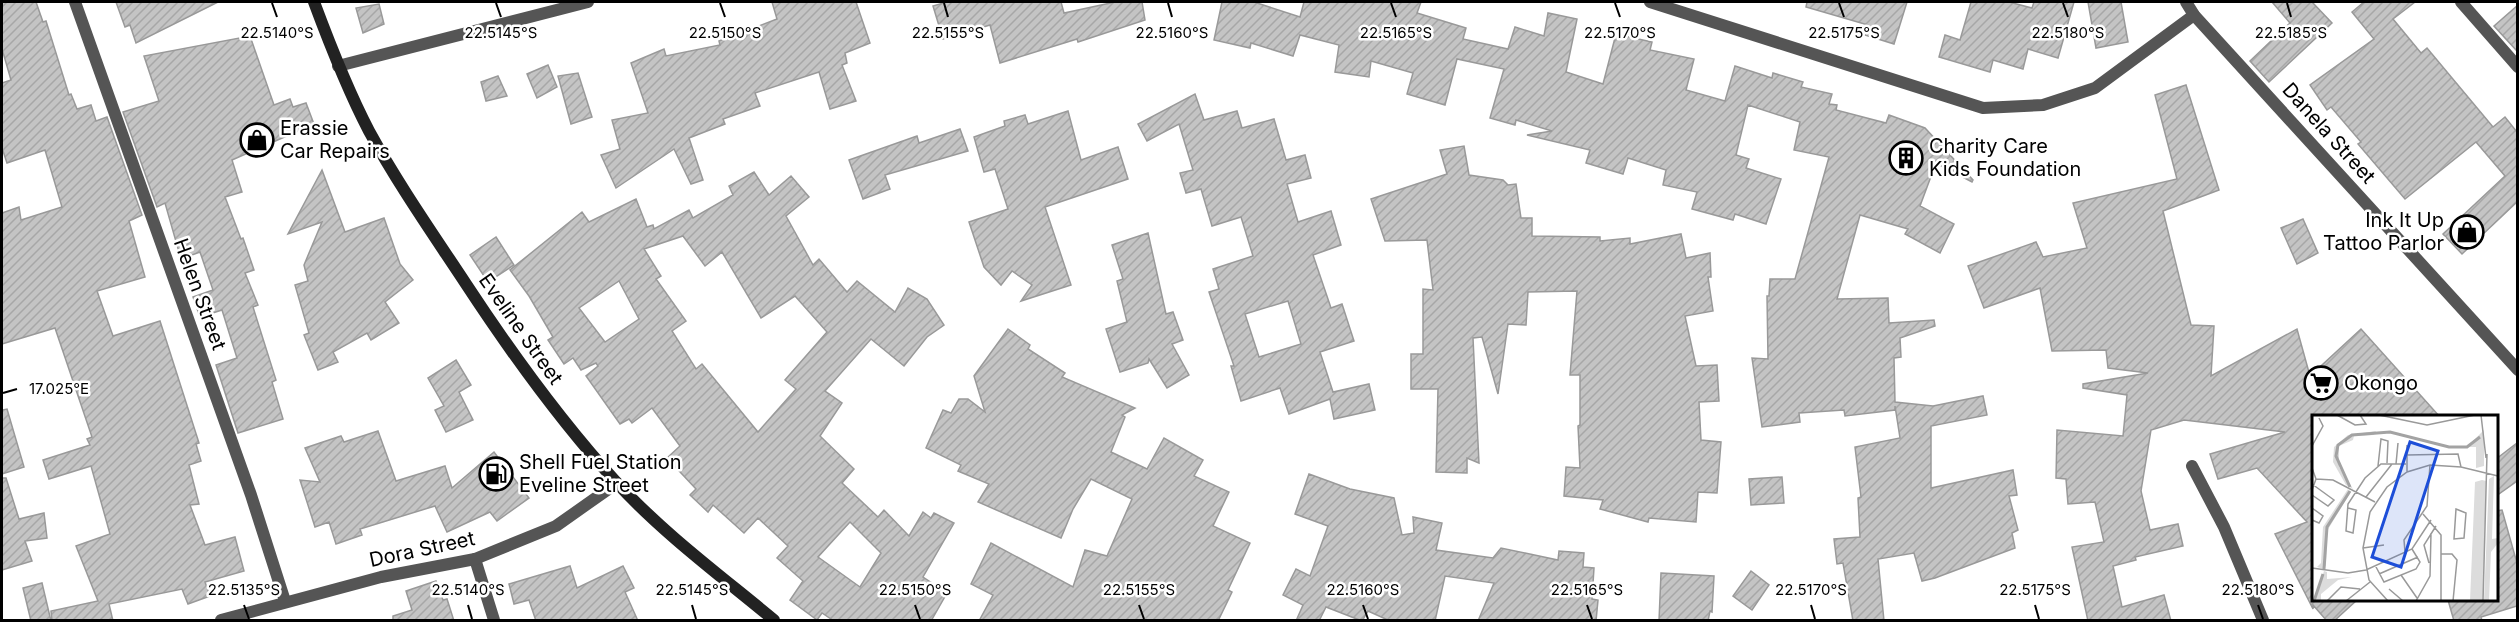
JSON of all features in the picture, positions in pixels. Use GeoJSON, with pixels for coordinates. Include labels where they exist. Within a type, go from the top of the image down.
{"type":"FeatureCollection","features":[{"type":"Feature","properties":{"kind":"street","name":"Helen Street"},"geometry":{"type":"LineString","coordinates":[[75,2],[251,495],[285,601]]}},
{"type":"Feature","properties":{"kind":"street","name":"Eveline Street"},"geometry":{"type":"LineString","coordinates":[[314,2],[339,66],[369,130],[395,176],[501,337],[540,391],[617,483],[670,535],[774,621]]}},
{"type":"Feature","properties":{"kind":"street"},"geometry":{"type":"LineString","coordinates":[[339,66],[588,2]]}},
{"type":"Feature","properties":{"kind":"street"},"geometry":{"type":"LineString","coordinates":[[1650,2],[1983,108],[2043,105],[2095,88],[2194,15]]}},
{"type":"Feature","properties":{"kind":"street","name":"Danela Street"},"geometry":{"type":"LineString","coordinates":[[2186,2],[2194,15],[2517,370]]}},
{"type":"Feature","properties":{"kind":"street"},"geometry":{"type":"LineString","coordinates":[[2461,2],[2517,67]]}},
{"type":"Feature","properties":{"kind":"street"},"geometry":{"type":"LineString","coordinates":[[2192,466],[2224,527],[2263,621]]}},
{"type":"Feature","properties":{"kind":"street","name":"Dora Street"},"geometry":{"type":"LineString","coordinates":[[221,621],[285,601],[381,577],[475,559],[556,526],[617,483]]}},
{"type":"Feature","properties":{"kind":"street"},"geometry":{"type":"LineString","coordinates":[[475,559],[494,621]]}},
{"type":"Feature","properties":{"kind":"building"},"geometry":{"type":"Polygon","coordinates":[[[2,2],[36,2],[43,22],[46,21],[69,95],[71,94],[77,109],[91,105],[96,121],[107,117],[142,215],[129,221],[145,277],[97,291],[113,336],[160,321],[199,443],[196,444],[201,461],[189,465],[199,504],[190,505],[205,545],[235,537],[244,571],[205,582],[210,596],[188,604],[182,589],[109,604],[113,621],[52,621],[51,611],[98,601],[76,546],[110,534],[91,466],[49,479],[43,460],[90,445],[87,439],[92,437],[55,328],[2,344],[2,213],[19,207],[21,220],[62,207],[45,150],[7,163],[2,148],[2,83],[11,80],[2,49],[2,2]]]}},
{"type":"Feature","properties":{"kind":"building"},"geometry":{"type":"Polygon","coordinates":[[[116,2],[218,2],[136,43],[130,25],[125,27],[116,2]]]}},
{"type":"Feature","properties":{"kind":"building"},"geometry":{"type":"Polygon","coordinates":[[[772,2],[856,2],[870,43],[845,53],[847,63],[842,65],[856,101],[830,109],[819,72],[755,93],[760,106],[723,119],[725,124],[689,138],[703,180],[691,184],[674,149],[616,188],[601,155],[620,149],[612,120],[648,113],[631,63],[664,49],[666,56],[720,45],[719,41],[777,19],[772,2]]]}},
{"type":"Feature","properties":{"kind":"building"},"geometry":{"type":"Polygon","coordinates":[[[947,2],[1061,2],[1064,13],[1115,2],[1142,2],[1145,20],[1078,42],[1077,39],[1000,63],[990,25],[943,39],[933,6],[947,2]]]}},
{"type":"Feature","properties":{"kind":"building"},"geometry":{"type":"Polygon","coordinates":[[[1222,2],[1254,2],[1300,17],[1304,2],[1421,2],[1417,13],[1466,28],[1463,39],[1508,49],[1515,27],[1544,36],[1548,13],[1577,19],[1566,72],[1603,84],[1616,34],[1652,42],[1650,50],[1694,59],[1686,90],[1725,101],[1735,66],[1772,78],[1773,73],[1803,82],[1801,87],[1832,94],[1829,104],[1837,105],[1836,110],[1886,123],[1889,115],[1925,128],[1973,180],[1972,182],[1936,163],[1920,206],[1954,224],[1940,253],[1905,234],[1908,229],[1860,215],[1837,299],[1888,298],[1889,323],[1934,320],[1935,326],[1900,338],[1901,357],[1894,358],[1895,402],[1933,406],[1983,396],[1987,415],[1931,426],[1931,488],[2013,470],[2017,495],[2009,496],[2018,530],[2012,533],[2015,548],[1922,581],[1914,553],[1878,559],[1884,621],[1853,621],[1843,563],[1837,564],[1834,539],[1860,537],[1858,498],[1861,497],[1855,447],[1900,438],[1895,406],[1895,410],[1845,416],[1844,410],[1799,413],[1800,422],[1762,427],[1752,358],[1768,359],[1767,296],[1769,296],[1770,279],[1795,279],[1829,157],[1794,150],[1800,122],[1748,105],[1736,155],[1749,159],[1746,168],[1781,179],[1766,224],[1735,214],[1733,220],[1692,209],[1697,192],[1663,185],[1666,170],[1628,158],[1623,174],[1586,163],[1590,150],[1527,135],[1552,131],[1516,120],[1515,125],[1490,118],[1504,69],[1457,59],[1445,105],[1407,94],[1413,73],[1371,61],[1369,77],[1335,72],[1339,45],[1300,35],[1293,56],[1251,43],[1250,48],[1214,40],[1222,2]]]}},
{"type":"Feature","properties":{"kind":"building"},"geometry":{"type":"Polygon","coordinates":[[[1807,2],[1907,2],[1894,44],[1865,35],[1868,25],[1806,7],[1807,2]]]}},
{"type":"Feature","properties":{"kind":"building"},"geometry":{"type":"Polygon","coordinates":[[[1971,2],[2009,2],[2032,8],[2034,2],[2074,2],[2058,58],[2028,49],[2023,69],[1993,60],[1990,72],[1939,57],[1945,35],[1960,40],[1971,2]]]}},
{"type":"Feature","properties":{"kind":"building"},"geometry":{"type":"Polygon","coordinates":[[[2088,2],[2121,2],[2128,42],[2096,48],[2088,2]]]}},
{"type":"Feature","properties":{"kind":"building"},"geometry":{"type":"Polygon","coordinates":[[[2272,2],[2312,2],[2332,23],[2269,82],[2250,61],[2290,23],[2272,2]]]}},
{"type":"Feature","properties":{"kind":"building"},"geometry":{"type":"Polygon","coordinates":[[[2364,2],[2415,2],[2393,19],[2421,53],[2427,48],[2493,127],[2505,117],[2517,132],[2517,202],[2462,254],[2443,234],[2505,176],[2476,142],[2405,199],[2358,144],[2361,142],[2331,107],[2327,110],[2310,85],[2374,39],[2352,12],[2364,2]]]}},
{"type":"Feature","properties":{"kind":"building"},"geometry":{"type":"Polygon","coordinates":[[[379,4],[384,24],[363,33],[356,8],[379,4]]]}},
{"type":"Feature","properties":{"kind":"building"},"geometry":{"type":"Polygon","coordinates":[[[2517,6],[2517,51],[2494,26],[2517,6]]]}},
{"type":"Feature","properties":{"kind":"building"},"geometry":{"type":"Polygon","coordinates":[[[250,36],[274,105],[290,99],[293,107],[306,103],[314,124],[232,160],[242,192],[225,197],[254,270],[245,273],[258,305],[253,307],[276,380],[272,382],[283,419],[238,433],[216,365],[237,358],[222,310],[200,317],[193,297],[213,290],[200,252],[181,259],[165,203],[157,207],[123,112],[159,101],[144,56],[250,36]]]}},
{"type":"Feature","properties":{"kind":"building"},"geometry":{"type":"Polygon","coordinates":[[[548,65],[557,87],[537,98],[527,74],[548,65]]]}},
{"type":"Feature","properties":{"kind":"building"},"geometry":{"type":"Polygon","coordinates":[[[578,73],[592,117],[571,124],[558,76],[578,73]]]}},
{"type":"Feature","properties":{"kind":"building"},"geometry":{"type":"Polygon","coordinates":[[[498,76],[507,96],[486,101],[481,82],[498,76]]]}},
{"type":"Feature","properties":{"kind":"building"},"geometry":{"type":"Polygon","coordinates":[[[2186,85],[2219,190],[2163,211],[2191,325],[2214,326],[2211,376],[2297,329],[2310,376],[2361,329],[2438,415],[2312,415],[2312,601],[2356,601],[2334,621],[2327,621],[2313,605],[2313,609],[2275,534],[2307,522],[2257,468],[2218,479],[2210,454],[2285,432],[2184,420],[2151,430],[2141,491],[2150,530],[2178,524],[2183,546],[2135,557],[2136,560],[2113,566],[2122,607],[2164,595],[2171,621],[2088,621],[2072,547],[2104,542],[2095,502],[2068,504],[2066,479],[2056,478],[2057,430],[2123,436],[2127,395],[2083,388],[2083,384],[2148,373],[2108,368],[2106,350],[2052,351],[2040,288],[1984,308],[1968,266],[2036,242],[2043,257],[2087,248],[2073,203],[2177,179],[2155,95],[2186,85]]]}},
{"type":"Feature","properties":{"kind":"building"},"geometry":{"type":"Polygon","coordinates":[[[1195,94],[1204,120],[1237,111],[1242,128],[1274,119],[1286,160],[1305,155],[1311,178],[1287,184],[1298,222],[1331,211],[1341,245],[1313,255],[1331,308],[1342,304],[1354,341],[1320,352],[1333,392],[1369,384],[1375,410],[1334,419],[1330,399],[1289,414],[1280,388],[1241,401],[1231,366],[1234,366],[1209,292],[1219,289],[1213,269],[1253,256],[1241,217],[1212,226],[1201,189],[1186,193],[1180,173],[1193,170],[1179,124],[1147,141],[1138,124],[1195,94]],[[1288,301],[1245,314],[1259,357],[1301,344],[1288,301]]]}},
{"type":"Feature","properties":{"kind":"building"},"geometry":{"type":"Polygon","coordinates":[[[1068,111],[1081,160],[1118,147],[1128,179],[1045,207],[1071,285],[1021,301],[1032,285],[1012,271],[1001,285],[984,267],[969,222],[1008,209],[995,169],[984,172],[974,137],[1005,126],[1004,121],[1025,115],[1028,124],[1068,111]]]}},
{"type":"Feature","properties":{"kind":"building"},"geometry":{"type":"Polygon","coordinates":[[[960,129],[968,151],[885,175],[890,189],[863,199],[849,160],[917,136],[919,143],[960,129]]]}},
{"type":"Feature","properties":{"kind":"building"},"geometry":{"type":"Polygon","coordinates":[[[1464,146],[1469,175],[1503,180],[1508,185],[1516,184],[1521,218],[1532,218],[1532,236],[1600,237],[1600,241],[1630,238],[1630,244],[1681,234],[1686,258],[1710,253],[1711,277],[1708,277],[1713,311],[1685,316],[1696,366],[1717,365],[1719,401],[1699,402],[1701,440],[1721,442],[1717,493],[1698,492],[1696,522],[1649,518],[1648,522],[1600,509],[1603,500],[1564,496],[1566,467],[1580,468],[1578,426],[1580,425],[1580,375],[1570,375],[1577,291],[1528,292],[1526,325],[1508,324],[1498,394],[1482,337],[1473,338],[1479,463],[1467,458],[1467,473],[1436,472],[1438,389],[1411,389],[1411,354],[1423,354],[1423,289],[1433,290],[1427,240],[1385,241],[1371,199],[1447,174],[1440,150],[1464,146]]]}},
{"type":"Feature","properties":{"kind":"building"},"geometry":{"type":"Polygon","coordinates":[[[322,170],[345,232],[384,218],[400,264],[413,280],[385,302],[399,323],[371,340],[367,333],[333,352],[338,362],[318,370],[304,335],[309,333],[295,285],[308,281],[304,265],[322,222],[288,234],[322,170]]]}},
{"type":"Feature","properties":{"kind":"building"},"geometry":{"type":"Polygon","coordinates":[[[754,172],[769,195],[791,176],[809,197],[786,216],[813,265],[819,259],[847,292],[857,281],[895,312],[908,288],[927,299],[944,325],[927,337],[904,366],[871,339],[825,391],[842,403],[820,436],[854,469],[842,483],[878,517],[884,510],[909,536],[923,512],[931,518],[934,513],[954,523],[923,577],[947,593],[931,621],[834,621],[822,613],[817,620],[790,600],[803,581],[777,558],[788,546],[758,518],[744,533],[713,505],[708,512],[690,495],[696,489],[667,458],[680,446],[652,408],[632,423],[629,419],[620,424],[586,376],[598,366],[596,363],[581,370],[573,358],[564,364],[548,340],[553,337],[529,296],[510,270],[582,212],[589,222],[636,199],[647,227],[653,225],[654,229],[689,210],[693,218],[733,195],[729,186],[754,172]],[[683,236],[644,249],[661,276],[656,279],[686,321],[672,331],[696,369],[702,364],[758,432],[796,389],[785,380],[827,332],[795,296],[761,318],[722,252],[705,266],[683,236]],[[619,281],[579,308],[605,342],[639,319],[619,281]],[[850,522],[818,557],[860,587],[881,553],[850,522]]]}},
{"type":"Feature","properties":{"kind":"building"},"geometry":{"type":"Polygon","coordinates":[[[2303,219],[2318,253],[2297,264],[2281,228],[2303,219]]]}},
{"type":"Feature","properties":{"kind":"building"},"geometry":{"type":"Polygon","coordinates":[[[1148,233],[1166,314],[1173,312],[1183,340],[1172,344],[1189,375],[1167,388],[1149,359],[1148,363],[1120,372],[1106,329],[1127,322],[1117,281],[1123,279],[1112,245],[1148,233]]]}},
{"type":"Feature","properties":{"kind":"building"},"geometry":{"type":"Polygon","coordinates":[[[496,237],[514,265],[488,282],[470,255],[496,237]]]}},
{"type":"Feature","properties":{"kind":"building"},"geometry":{"type":"Polygon","coordinates":[[[1008,329],[1030,345],[1028,349],[1065,373],[1062,377],[1135,408],[1122,415],[1125,417],[1111,452],[1147,469],[1164,438],[1203,460],[1194,476],[1229,492],[1213,526],[1250,543],[1228,590],[1232,592],[1218,621],[979,621],[993,595],[971,584],[991,543],[1073,587],[1085,550],[1107,556],[1132,499],[1091,479],[1073,509],[1061,538],[978,502],[989,484],[958,471],[961,465],[926,448],[943,410],[951,413],[959,399],[968,399],[985,412],[974,376],[1008,329]]]}},
{"type":"Feature","properties":{"kind":"building"},"geometry":{"type":"Polygon","coordinates":[[[456,360],[471,385],[459,392],[473,420],[446,432],[435,410],[444,406],[428,378],[456,360]]]}},
{"type":"Feature","properties":{"kind":"building"},"geometry":{"type":"Polygon","coordinates":[[[7,409],[24,467],[2,474],[2,410],[7,409]]]}},
{"type":"Feature","properties":{"kind":"building"},"geometry":{"type":"Polygon","coordinates":[[[378,431],[396,481],[445,466],[452,488],[494,452],[529,498],[497,521],[490,512],[447,532],[435,506],[360,529],[362,535],[336,544],[329,522],[315,527],[300,480],[320,482],[305,448],[341,436],[344,442],[378,431]]]}},
{"type":"Feature","properties":{"kind":"building"},"geometry":{"type":"Polygon","coordinates":[[[2517,443],[2517,481],[2498,495],[2498,457],[2517,443]]]}},
{"type":"Feature","properties":{"kind":"building"},"geometry":{"type":"Polygon","coordinates":[[[1309,474],[1350,489],[1394,498],[1402,535],[1414,533],[1413,517],[1442,523],[1436,550],[1493,558],[1501,548],[1558,560],[1559,551],[1584,553],[1583,567],[1594,568],[1592,599],[1598,600],[1596,621],[1478,621],[1494,583],[1445,576],[1435,621],[1390,621],[1368,611],[1362,621],[1326,607],[1319,621],[1296,621],[1303,605],[1283,595],[1296,569],[1310,576],[1328,526],[1295,514],[1309,474]]]}},
{"type":"Feature","properties":{"kind":"building"},"geometry":{"type":"Polygon","coordinates":[[[1782,477],[1784,503],[1751,505],[1749,479],[1782,477]]]}},
{"type":"Feature","properties":{"kind":"building"},"geometry":{"type":"Polygon","coordinates":[[[2,478],[6,478],[19,519],[44,513],[47,538],[25,541],[32,561],[2,570],[2,478]]]}},
{"type":"Feature","properties":{"kind":"building"},"geometry":{"type":"Polygon","coordinates":[[[2502,510],[2517,563],[2517,606],[2481,617],[2482,621],[2454,621],[2448,601],[2498,601],[2498,511],[2502,510]]]}},
{"type":"Feature","properties":{"kind":"building"},"geometry":{"type":"Polygon","coordinates":[[[570,566],[577,588],[623,566],[634,588],[625,592],[638,621],[536,621],[529,600],[514,604],[509,584],[570,566]]]}},
{"type":"Feature","properties":{"kind":"building"},"geometry":{"type":"Polygon","coordinates":[[[1751,571],[1769,585],[1752,610],[1733,596],[1751,571]]]}},
{"type":"Feature","properties":{"kind":"building"},"geometry":{"type":"Polygon","coordinates":[[[1661,573],[1714,576],[1712,612],[1710,611],[1708,621],[1659,621],[1661,573]]]}},
{"type":"Feature","properties":{"kind":"building"},"geometry":{"type":"Polygon","coordinates":[[[436,581],[443,600],[447,599],[454,621],[393,621],[393,616],[412,610],[406,591],[436,581]]]}},
{"type":"Feature","properties":{"kind":"building"},"geometry":{"type":"Polygon","coordinates":[[[42,583],[51,621],[31,621],[23,588],[42,583]]]}},
{"type":"Feature","properties":{"kind":"place","name":"Erassie Car Repairs"},"geometry":{"type":"Point","coordinates":[257,140]}},
{"type":"Feature","properties":{"kind":"place","name":"Charity Care Kids Foundation"},"geometry":{"type":"Point","coordinates":[1906,158]}},
{"type":"Feature","properties":{"kind":"place","name":"Ink It Up Tattoo Parlor"},"geometry":{"type":"Point","coordinates":[2467,232]}},
{"type":"Feature","properties":{"kind":"place","name":"Okongo"},"geometry":{"type":"Point","coordinates":[2321,383]}},
{"type":"Feature","properties":{"kind":"place","name":"Shell Fuel Station Eveline Street"},"geometry":{"type":"Point","coordinates":[496,474]}}]}
